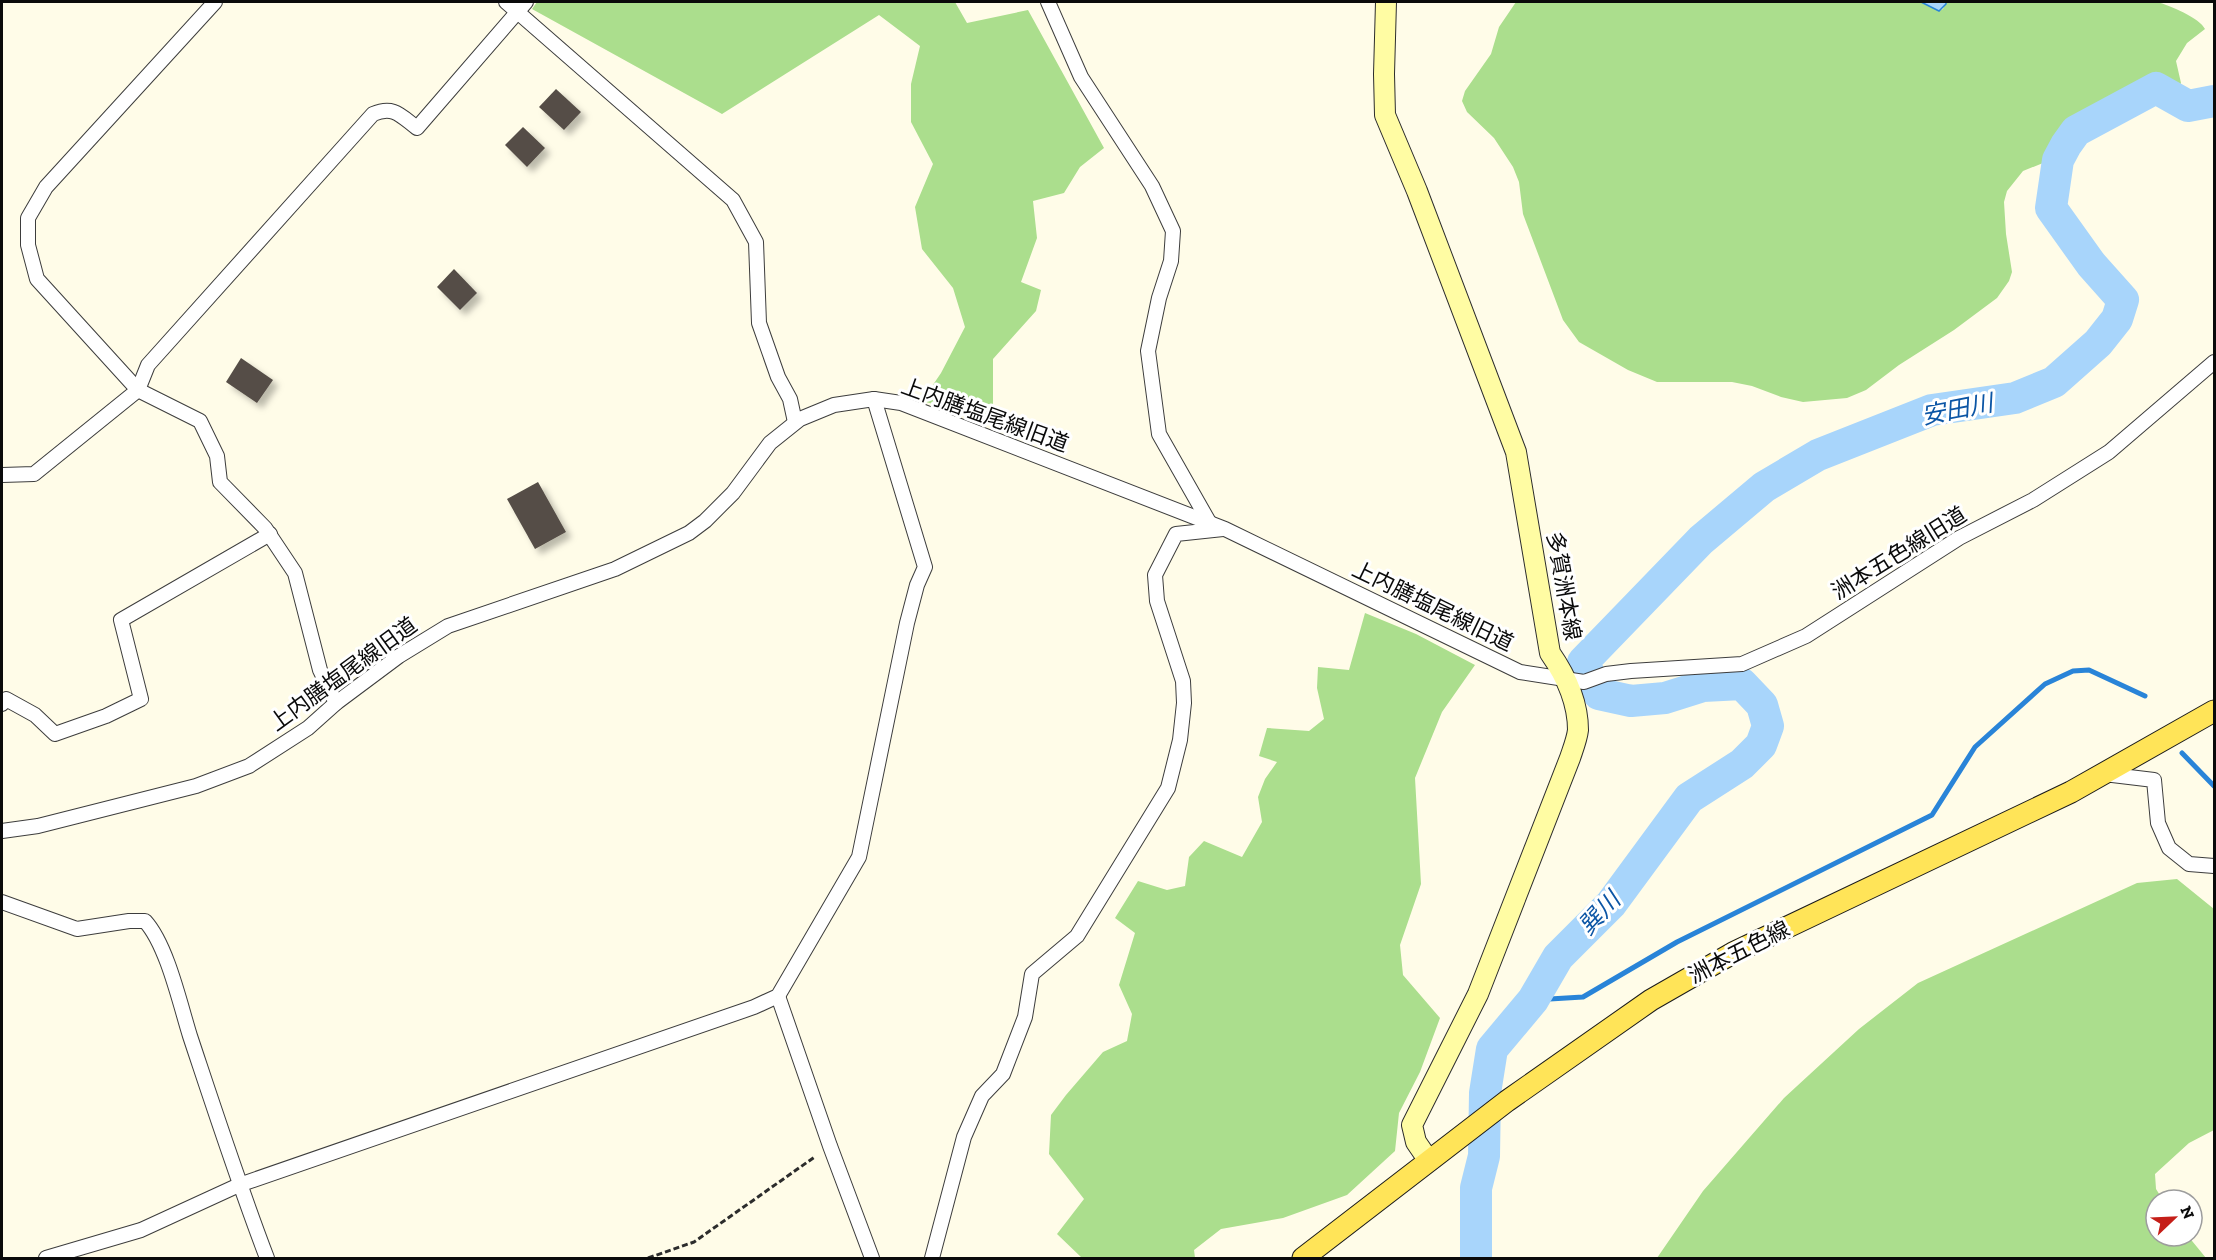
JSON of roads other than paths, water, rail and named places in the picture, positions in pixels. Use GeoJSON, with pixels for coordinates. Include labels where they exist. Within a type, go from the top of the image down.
{"type":"FeatureCollection","features":[{"type":"Feature","properties":{"kind":"main road","name":"多賀洲本線"},"geometry":{"type":"LineString","coordinates":[[1386,2],[1385,115],[1417,191],[1516,452],[1550,653],[1575,679],[1574,701],[1578,731],[1570,758],[1478,994],[1412,1125],[1416,1142],[1429,1161]]}},
{"type":"Feature","properties":{"kind":"main road","name":"洲本五色線"},"geometry":{"type":"LineString","coordinates":[[1304,1258],[1508,1101],[1651,1000],[1733,953],[2060,797],[2214,711]]}},
{"type":"Feature","properties":{"kind":"street"},"geometry":{"type":"LineString","coordinates":[[215,2],[46,187],[28,218],[28,245],[37,279],[138,390],[200,421],[217,456],[220,482],[270,534],[295,573],[320,670],[336,704]]}},
{"type":"Feature","properties":{"kind":"street"},"geometry":{"type":"LineString","coordinates":[[506,2],[522,7],[733,200],[756,242],[759,323],[778,377],[790,399],[795,422]]}},
{"type":"Feature","properties":{"kind":"street"},"geometry":{"type":"LineString","coordinates":[[1048,2],[1081,77],[1152,186],[1173,231],[1171,261],[1158,298],[1150,341],[1153,386],[1159,434],[1209,522]]}},
{"type":"Feature","properties":{"kind":"street"},"geometry":{"type":"LineString","coordinates":[[2,475],[34,474],[138,390],[148,365],[373,114],[384,110],[393,111],[417,128],[522,7]]}},
{"type":"Feature","properties":{"kind":"street","name":"洲本五色線旧道"},"geometry":{"type":"LineString","coordinates":[[1575,679],[1606,674],[1742,664],[1806,636],[1959,538],[2033,500],[2109,452],[2214,362]]}},
{"type":"Feature","properties":{"kind":"street"},"geometry":{"type":"LineString","coordinates":[[46,1258],[141,1230],[239,1185],[754,1007],[778,996],[860,857],[916,585],[925,567],[874,399]]}},
{"type":"Feature","properties":{"kind":"street","name":"上内膳塩尾線旧道"},"geometry":{"type":"LineString","coordinates":[[2,831],[38,826],[196,786],[249,766],[308,728],[399,656],[448,626],[615,569],[675,541],[705,521],[733,493],[770,443],[795,422],[834,405],[874,399],[901,403],[1209,522],[1520,672],[1575,679]]}},
{"type":"Feature","properties":{"kind":"street"},"geometry":{"type":"LineString","coordinates":[[932,1258],[964,1137],[982,1096],[1003,1074],[1025,1017],[1032,974],[1077,936],[1168,788],[1180,740],[1184,703],[1183,681],[1157,601],[1155,575],[1176,534],[1225,529]]}},
{"type":"Feature","properties":{"kind":"street"},"geometry":{"type":"LineString","coordinates":[[2,704],[6,699],[35,715],[55,734],[106,716],[141,699],[121,620],[270,534]]}},
{"type":"Feature","properties":{"kind":"street"},"geometry":{"type":"LineString","coordinates":[[2103,774],[2154,780],[2158,823],[2169,848],[2189,864],[2214,866]]}},
{"type":"Feature","properties":{"kind":"street"},"geometry":{"type":"LineString","coordinates":[[2,902],[77,929],[129,921],[145,921],[153,930],[176,990],[239,1185],[267,1258]]}},
{"type":"Feature","properties":{"kind":"street"},"geometry":{"type":"LineString","coordinates":[[778,996],[872,1258]]}},
{"type":"Feature","properties":{"kind":"water"},"geometry":{"type":"Polygon","coordinates":[[[1921,2],[1946,2],[1946,4],[1939,11],[1921,2]]]}},
{"type":"Feature","properties":{"kind":"waterway","name":"安田川"},"geometry":{"type":"LineString","coordinates":[[1476,1258],[1476,1188],[1484,1156],[1485,1093],[1492,1049],[1533,1000],[1558,957],[1611,904],[1689,798],[1742,764],[1761,745],[1768,726],[1762,705],[1742,684],[1703,686],[1665,698],[1631,701],[1599,694],[1583,662],[1701,540],[1764,487],[1818,455],[1932,410],[2015,398],[2054,382],[2098,343],[2117,319],[2123,300],[2091,264],[2051,208],[2058,160],[2076,131],[2156,88],[2188,106],[2214,101]]}},
{"type":"Feature","properties":{"kind":"waterway"},"geometry":{"type":"LineString","coordinates":[[1533,1000],[1583,997],[1677,942],[1932,815],[1975,747],[2045,684],[2073,671],[2089,670],[2145,696]]}},
{"type":"Feature","properties":{"kind":"waterway"},"geometry":{"type":"LineString","coordinates":[[2182,753],[2214,786]]}},
{"type":"Feature","properties":{"kind":"water label","name":"巽川"},"geometry":{"type":"Point","coordinates":[1599,913]}}]}
